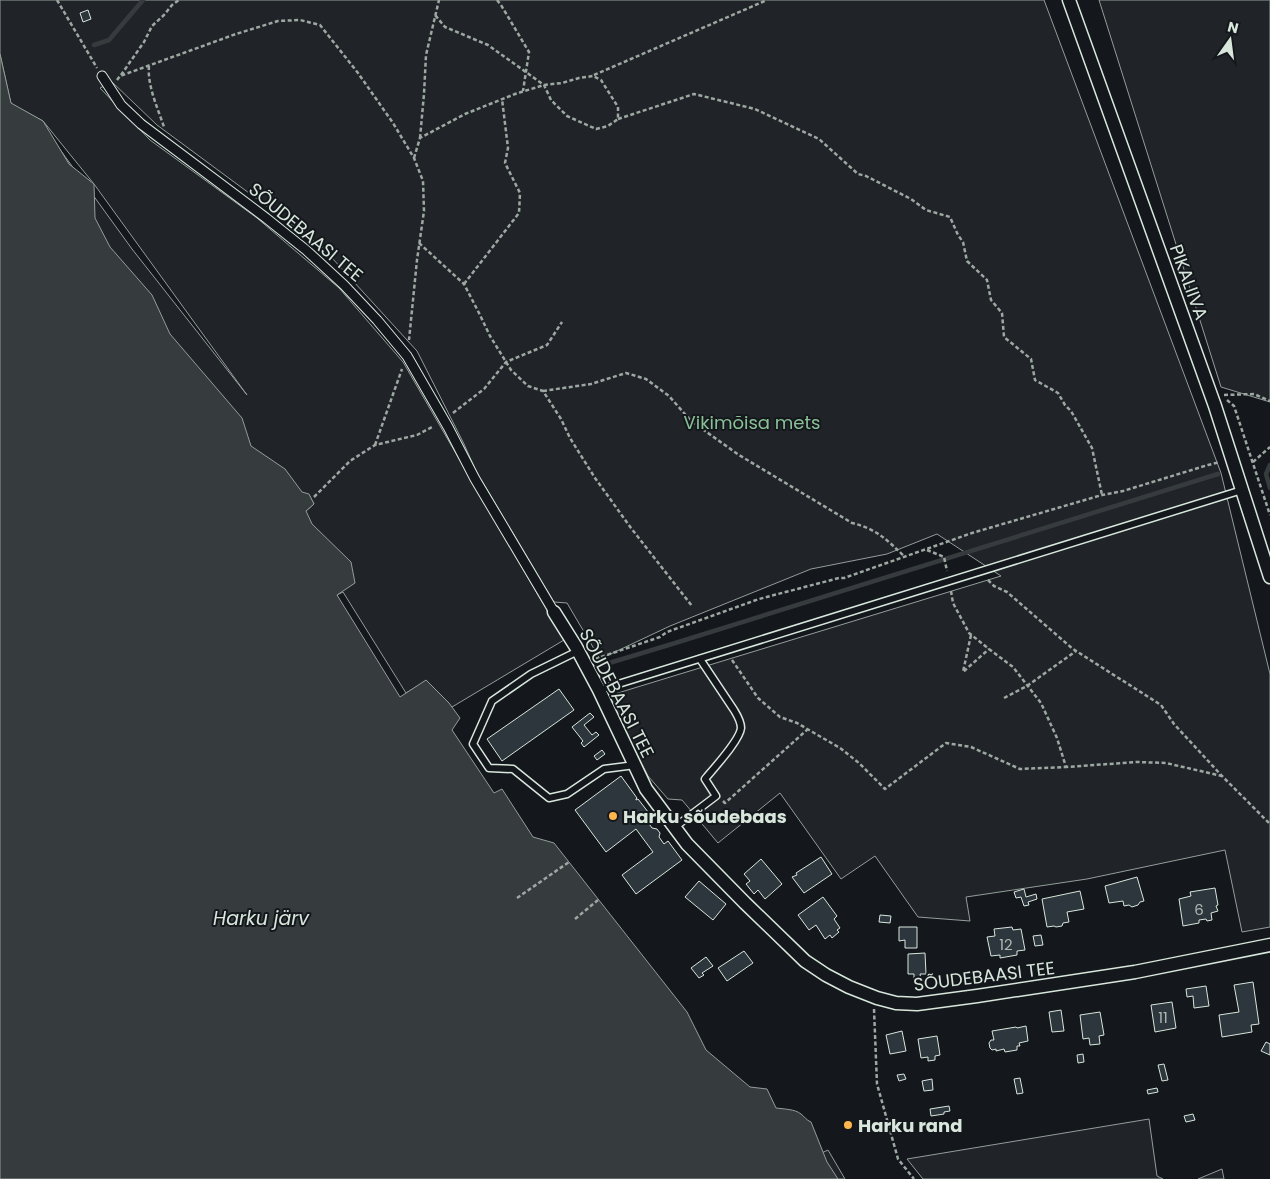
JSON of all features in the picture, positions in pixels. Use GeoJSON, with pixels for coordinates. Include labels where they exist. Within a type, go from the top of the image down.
{"type":"FeatureCollection","features":[{"type":"Feature","properties":{"kind":"street","name":"PIKALIIVA"},"geometry":{"type":"LineString","coordinates":[[1069,0],[1215,406],[1270,577]]}},
{"type":"Feature","properties":{"kind":"street","name":"SÕUDEBAASI TEE"},"geometry":{"type":"LineString","coordinates":[[102,76],[121,105],[141,124],[306,250],[344,285],[407,356],[475,479],[581,657],[599,690],[646,789],[688,844],[739,897],[806,961],[841,983],[877,998],[896,1003],[917,1004],[1135,972],[1270,945]]}},
{"type":"Feature","properties":{"kind":"lane"},"geometry":{"type":"LineString","coordinates":[[599,690],[1242,490]]}},
{"type":"Feature","properties":{"kind":"lane"},"geometry":{"type":"LineString","coordinates":[[581,657],[531,674],[492,701],[473,744],[489,768],[513,769],[549,798],[567,794],[604,769],[634,765]]}},
{"type":"Feature","properties":{"kind":"lane"},"geometry":{"type":"LineString","coordinates":[[675,827],[716,796],[705,779],[736,740],[741,728],[734,710],[700,659]]}},
{"type":"Feature","properties":{"kind":"path"},"geometry":{"type":"LineString","coordinates":[[57,0],[102,76]]}},
{"type":"Feature","properties":{"kind":"path"},"geometry":{"type":"LineString","coordinates":[[110,89],[144,42],[152,26],[179,0]]}},
{"type":"Feature","properties":{"kind":"path"},"geometry":{"type":"LineString","coordinates":[[414,158],[420,138],[426,56],[439,0]]}},
{"type":"Feature","properties":{"kind":"path"},"geometry":{"type":"LineString","coordinates":[[497,0],[502,5],[529,52],[523,91]]}},
{"type":"Feature","properties":{"kind":"path"},"geometry":{"type":"LineString","coordinates":[[420,138],[465,114],[523,91],[593,76],[767,0]]}},
{"type":"Feature","properties":{"kind":"path"},"geometry":{"type":"LineString","coordinates":[[435,15],[446,27],[488,45],[525,71],[544,85],[551,100],[567,116],[596,129],[608,126],[618,119],[694,94],[755,109],[819,138],[858,174],[866,176],[911,199],[926,210],[950,217],[963,242],[967,261],[987,280],[991,300],[1002,313],[1004,337],[1031,359],[1035,380],[1058,392],[1092,448],[1102,495]]}},
{"type":"Feature","properties":{"kind":"path"},"geometry":{"type":"LineString","coordinates":[[120,76],[236,34],[278,21],[300,20],[320,25],[358,73],[393,123],[414,158],[423,181],[424,211],[407,356],[375,445]]}},
{"type":"Feature","properties":{"kind":"path"},"geometry":{"type":"LineString","coordinates":[[149,66],[150,84],[170,146]]}},
{"type":"Feature","properties":{"kind":"path"},"geometry":{"type":"LineString","coordinates":[[593,76],[601,80],[618,107],[618,119]]}},
{"type":"Feature","properties":{"kind":"path"},"geometry":{"type":"LineString","coordinates":[[464,284],[519,213],[520,193],[505,163],[508,148],[502,99]]}},
{"type":"Feature","properties":{"kind":"path"},"geometry":{"type":"LineString","coordinates":[[419,243],[464,284],[490,336],[511,370],[528,386],[542,391],[591,384],[626,373],[646,379],[669,396],[691,421],[739,456],[852,523],[866,526],[884,537],[905,557]]}},
{"type":"Feature","properties":{"kind":"path"},"geometry":{"type":"LineString","coordinates":[[314,497],[350,461],[375,445],[417,435],[444,420],[484,388],[506,362],[547,345],[562,322]]}},
{"type":"Feature","properties":{"kind":"path"},"geometry":{"type":"LineString","coordinates":[[542,391],[562,419],[570,438],[595,478],[631,528],[692,606]]}},
{"type":"Feature","properties":{"kind":"path"},"geometry":{"type":"LineString","coordinates":[[1270,401],[1254,394],[1220,395],[1234,406],[1270,515]]}},
{"type":"Feature","properties":{"kind":"path"},"geometry":{"type":"LineString","coordinates":[[1253,462],[1270,447]]}},
{"type":"Feature","properties":{"kind":"path"},"geometry":{"type":"LineString","coordinates":[[581,657],[660,637],[667,632],[759,599],[844,578],[972,533],[1220,462]]}},
{"type":"Feature","properties":{"kind":"path"},"geometry":{"type":"LineString","coordinates":[[1266,501],[1270,500]]}},
{"type":"Feature","properties":{"kind":"path"},"geometry":{"type":"LineString","coordinates":[[927,550],[944,557],[945,561]]}},
{"type":"Feature","properties":{"kind":"path"},"geometry":{"type":"LineString","coordinates":[[980,572],[994,586],[1007,592],[1076,651],[1161,706],[1174,724],[1222,776],[1270,824]]}},
{"type":"Feature","properties":{"kind":"path"},"geometry":{"type":"LineString","coordinates":[[949,581],[953,603],[969,633],[1014,667],[1041,703],[1057,738],[1066,767]]}},
{"type":"Feature","properties":{"kind":"path"},"geometry":{"type":"LineString","coordinates":[[971,635],[963,672],[988,649]]}},
{"type":"Feature","properties":{"kind":"path"},"geometry":{"type":"LineString","coordinates":[[726,651],[758,698],[780,717],[797,723],[840,748],[859,763],[885,789],[946,743],[971,748],[1020,770],[1137,762],[1166,763],[1222,776]]}},
{"type":"Feature","properties":{"kind":"path"},"geometry":{"type":"LineString","coordinates":[[1004,698],[1028,686],[1076,651]]}},
{"type":"Feature","properties":{"kind":"path"},"geometry":{"type":"LineString","coordinates":[[716,796],[726,803],[808,729]]}},
{"type":"Feature","properties":{"kind":"path"},"geometry":{"type":"LineString","coordinates":[[517,898],[569,862]]}},
{"type":"Feature","properties":{"kind":"path"},"geometry":{"type":"LineString","coordinates":[[575,919],[598,900]]}},
{"type":"Feature","properties":{"kind":"path"},"geometry":{"type":"LineString","coordinates":[[877,998],[874,1010],[877,1084],[898,1158],[914,1179]]}},
{"type":"Feature","properties":{"kind":"green space","name":"Vikimõisa mets"},"geometry":{"type":"Polygon","coordinates":[[[0,0],[1044,0],[1221,473],[1270,674],[1270,927],[1242,932],[1225,850],[1087,879],[966,897],[970,921],[918,917],[875,856],[841,879],[780,793],[718,843],[682,800],[668,799],[648,776],[608,696],[1001,576],[937,534],[887,554],[811,569],[670,626],[600,659],[567,603],[554,602],[476,471],[417,351],[322,247],[157,125],[112,82],[100,88],[150,140],[257,218],[339,288],[403,362],[564,640],[452,707],[426,681],[406,693],[343,592],[337,595],[341,615],[330,624],[256,543],[271,523],[306,511],[314,504],[309,495],[306,494],[241,511],[23,161],[0,145],[0,94],[4,107],[43,126],[132,249],[247,395],[94,184],[43,121],[11,104],[0,54],[0,0]]]}},
{"type":"Feature","properties":{"kind":"green space"},"geometry":{"type":"Polygon","coordinates":[[[1099,0],[1270,0],[1270,402],[1221,387],[1099,0]]]}},
{"type":"Feature","properties":{"kind":"green space"},"geometry":{"type":"Polygon","coordinates":[[[1149,1119],[1157,1176],[1163,1179],[923,1179],[907,1159],[1149,1119]]]}},
{"type":"Feature","properties":{"kind":"green space"},"geometry":{"type":"Polygon","coordinates":[[[828,1150],[845,1179],[790,1179],[815,1156],[828,1150]]]}},
{"type":"Feature","properties":{"kind":"green space"},"geometry":{"type":"Polygon","coordinates":[[[1222,1169],[1224,1179],[1198,1179],[1222,1169]]]}},
{"type":"Feature","properties":{"kind":"water","name":"Harku järv"},"geometry":{"type":"Polygon","coordinates":[[[0,54],[11,103],[43,121],[69,164],[94,184],[95,218],[110,247],[152,295],[170,334],[242,418],[251,446],[285,469],[302,492],[309,494],[314,504],[306,511],[312,524],[351,562],[355,583],[337,595],[400,697],[426,680],[449,703],[460,718],[452,730],[494,793],[502,789],[533,837],[554,843],[687,1012],[706,1050],[750,1087],[767,1089],[776,1108],[796,1111],[811,1122],[827,1162],[838,1179],[0,1179],[0,54]]]}},
{"type":"Feature","properties":{"kind":"building"},"geometry":{"type":"Polygon","coordinates":[[[88,10],[91,19],[83,22],[80,13],[88,10]]]}},
{"type":"Feature","properties":{"kind":"building"},"geometry":{"type":"Polygon","coordinates":[[[559,689],[574,710],[502,761],[487,739],[559,689]]]}},
{"type":"Feature","properties":{"kind":"building"},"geometry":{"type":"Polygon","coordinates":[[[590,713],[594,717],[584,725],[592,735],[596,732],[599,735],[584,747],[581,743],[583,741],[572,727],[590,713]]]}},
{"type":"Feature","properties":{"kind":"building"},"geometry":{"type":"Polygon","coordinates":[[[602,750],[605,754],[597,760],[594,756],[602,750]]]}},
{"type":"Feature","properties":{"kind":"building"},"geometry":{"type":"Polygon","coordinates":[[[621,776],[637,798],[636,800],[638,799],[652,817],[647,821],[652,828],[657,829],[660,833],[659,837],[664,844],[668,841],[682,860],[636,894],[622,875],[653,852],[636,829],[606,852],[575,810],[621,776]]]}},
{"type":"Feature","properties":{"kind":"building"},"geometry":{"type":"Polygon","coordinates":[[[821,857],[832,874],[804,893],[792,877],[821,857]]]}},
{"type":"Feature","properties":{"kind":"building"},"geometry":{"type":"Polygon","coordinates":[[[761,859],[782,884],[765,899],[758,890],[754,894],[746,884],[750,881],[744,874],[761,859]]]}},
{"type":"Feature","properties":{"kind":"building"},"geometry":{"type":"Polygon","coordinates":[[[1137,877],[1144,901],[1132,907],[1129,905],[1124,906],[1123,901],[1109,903],[1105,886],[1137,877]]]}},
{"type":"Feature","properties":{"kind":"building"},"geometry":{"type":"Polygon","coordinates":[[[699,881],[726,904],[713,920],[685,897],[699,881]]]}},
{"type":"Feature","properties":{"kind":"building"},"geometry":{"type":"Polygon","coordinates":[[[1215,888],[1218,911],[1211,913],[1212,920],[1199,920],[1199,923],[1183,926],[1179,899],[1191,896],[1190,892],[1215,888]]]}},
{"type":"Feature","properties":{"kind":"building"},"geometry":{"type":"Polygon","coordinates":[[[1024,889],[1026,897],[1036,894],[1037,899],[1028,902],[1029,905],[1024,906],[1021,897],[1016,898],[1014,892],[1024,889]]]}},
{"type":"Feature","properties":{"kind":"building"},"geometry":{"type":"Polygon","coordinates":[[[1080,891],[1084,909],[1067,912],[1069,922],[1063,923],[1062,926],[1047,927],[1042,899],[1080,891]]]}},
{"type":"Feature","properties":{"kind":"building"},"geometry":{"type":"Polygon","coordinates":[[[823,897],[837,916],[834,919],[840,928],[837,930],[839,932],[832,938],[830,935],[825,939],[816,925],[809,930],[798,915],[823,897]]]}},
{"type":"Feature","properties":{"kind":"building"},"geometry":{"type":"Polygon","coordinates":[[[880,915],[891,916],[890,923],[879,922],[880,915]]]}},
{"type":"Feature","properties":{"kind":"building"},"geometry":{"type":"Polygon","coordinates":[[[899,927],[917,927],[917,948],[905,948],[905,940],[899,941],[899,927]]]}},
{"type":"Feature","properties":{"kind":"building"},"geometry":{"type":"Polygon","coordinates":[[[1012,927],[1013,930],[1021,929],[1025,950],[1017,951],[1017,955],[1000,958],[1000,955],[991,956],[987,937],[995,936],[994,929],[1012,927]]]}},
{"type":"Feature","properties":{"kind":"building"},"geometry":{"type":"Polygon","coordinates":[[[1041,935],[1043,945],[1035,946],[1033,936],[1041,935]]]}},
{"type":"Feature","properties":{"kind":"building"},"geometry":{"type":"Polygon","coordinates":[[[744,951],[753,963],[727,981],[718,968],[744,951]]]}},
{"type":"Feature","properties":{"kind":"building"},"geometry":{"type":"Polygon","coordinates":[[[925,953],[926,974],[920,974],[921,980],[914,980],[914,974],[908,974],[908,954],[925,953]]]}},
{"type":"Feature","properties":{"kind":"building"},"geometry":{"type":"Polygon","coordinates":[[[706,957],[713,966],[702,973],[704,975],[699,978],[691,968],[706,957]]]}},
{"type":"Feature","properties":{"kind":"building"},"geometry":{"type":"Polygon","coordinates":[[[1253,982],[1259,1024],[1251,1025],[1252,1032],[1222,1037],[1219,1015],[1239,1012],[1234,985],[1253,982]]]}},
{"type":"Feature","properties":{"kind":"building"},"geometry":{"type":"Polygon","coordinates":[[[1206,986],[1209,1006],[1194,1008],[1193,996],[1187,997],[1186,989],[1206,986]]]}},
{"type":"Feature","properties":{"kind":"building"},"geometry":{"type":"Polygon","coordinates":[[[1172,1002],[1176,1028],[1155,1032],[1151,1005],[1172,1002]]]}},
{"type":"Feature","properties":{"kind":"building"},"geometry":{"type":"Polygon","coordinates":[[[1061,1010],[1064,1031],[1052,1032],[1049,1012],[1061,1010]]]}},
{"type":"Feature","properties":{"kind":"building"},"geometry":{"type":"Polygon","coordinates":[[[1100,1012],[1104,1035],[1099,1036],[1100,1044],[1090,1045],[1089,1038],[1083,1039],[1080,1015],[1100,1012]]]}},
{"type":"Feature","properties":{"kind":"building"},"geometry":{"type":"Polygon","coordinates":[[[1026,1026],[1028,1041],[1019,1043],[1020,1046],[1017,1046],[1017,1050],[1005,1052],[1004,1049],[996,1051],[996,1049],[992,1050],[990,1048],[989,1043],[991,1040],[994,1040],[992,1031],[1026,1026]]]}},
{"type":"Feature","properties":{"kind":"building"},"geometry":{"type":"Polygon","coordinates":[[[902,1031],[906,1051],[890,1054],[886,1035],[902,1031]]]}},
{"type":"Feature","properties":{"kind":"building"},"geometry":{"type":"Polygon","coordinates":[[[937,1036],[940,1055],[935,1056],[935,1060],[928,1061],[928,1057],[921,1058],[918,1039],[937,1036]]]}},
{"type":"Feature","properties":{"kind":"building"},"geometry":{"type":"Polygon","coordinates":[[[1266,1042],[1270,1044],[1270,1055],[1261,1051],[1266,1042]]]}},
{"type":"Feature","properties":{"kind":"building"},"geometry":{"type":"Polygon","coordinates":[[[1083,1054],[1084,1062],[1078,1063],[1077,1055],[1083,1054]]]}},
{"type":"Feature","properties":{"kind":"building"},"geometry":{"type":"Polygon","coordinates":[[[1164,1064],[1168,1080],[1162,1081],[1158,1065],[1164,1064]]]}},
{"type":"Feature","properties":{"kind":"building"},"geometry":{"type":"Polygon","coordinates":[[[904,1074],[906,1079],[899,1081],[897,1075],[904,1074]]]}},
{"type":"Feature","properties":{"kind":"building"},"geometry":{"type":"Polygon","coordinates":[[[1020,1078],[1023,1093],[1017,1094],[1014,1079],[1020,1078]]]}},
{"type":"Feature","properties":{"kind":"building"},"geometry":{"type":"Polygon","coordinates":[[[932,1079],[933,1090],[924,1091],[922,1081],[932,1079]]]}},
{"type":"Feature","properties":{"kind":"building"},"geometry":{"type":"Polygon","coordinates":[[[1157,1088],[1158,1092],[1148,1094],[1147,1090],[1157,1088]]]}},
{"type":"Feature","properties":{"kind":"building"},"geometry":{"type":"Polygon","coordinates":[[[949,1106],[950,1111],[931,1116],[930,1109],[949,1106]]]}},
{"type":"Feature","properties":{"kind":"building"},"geometry":{"type":"Polygon","coordinates":[[[1193,1114],[1195,1120],[1186,1122],[1184,1116],[1193,1114]]]}},
{"type":"Feature","properties":{"kind":"waterway"},"geometry":{"type":"LineString","coordinates":[[94,45],[109,40],[143,0]]}},
{"type":"Feature","properties":{"kind":"waterway"},"geometry":{"type":"LineString","coordinates":[[1270,465],[1266,474],[1270,488]]}},
{"type":"Feature","properties":{"kind":"waterway"},"geometry":{"type":"LineString","coordinates":[[596,667],[1218,474]]}},
{"type":"Feature","properties":{"kind":"place","name":"Harku sõudebaas"},"geometry":{"type":"Point","coordinates":[613,816]}},
{"type":"Feature","properties":{"kind":"place","name":"Harku rand"},"geometry":{"type":"Point","coordinates":[848,1125]}}]}
